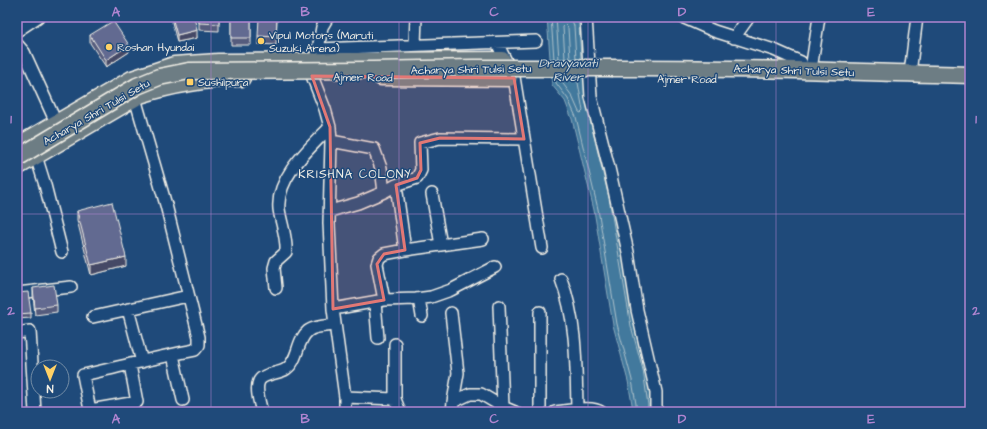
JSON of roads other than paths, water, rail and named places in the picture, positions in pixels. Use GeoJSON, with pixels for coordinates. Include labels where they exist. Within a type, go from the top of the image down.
{"type":"FeatureCollection","features":[{"type":"Feature","properties":{"kind":"highway","name":"Ajmer Road"},"geometry":{"type":"LineString","coordinates":[[17,146],[132,79],[174,65],[218,62],[617,60],[970,65]]}},
{"type":"Feature","properties":{"kind":"highway","name":"Ajmer Road"},"geometry":{"type":"LineString","coordinates":[[17,167],[140,95],[162,88],[190,82],[224,78],[315,62],[509,78],[779,80],[970,85]]}},
{"type":"Feature","properties":{"kind":"highway","name":"Acharya Shri Tulsi Setu"},"geometry":{"type":"LineString","coordinates":[[17,158],[137,86],[159,77],[189,71],[649,68],[772,69],[865,73],[970,74]]}},
{"type":"Feature","properties":{"kind":"street"},"geometry":{"type":"LineString","coordinates":[[17,32],[38,17]]}},
{"type":"Feature","properties":{"kind":"street"},"geometry":{"type":"LineString","coordinates":[[328,17],[322,27],[315,62],[330,127],[330,211],[333,309],[345,397],[345,412]]}},
{"type":"Feature","properties":{"kind":"street"},"geometry":{"type":"LineString","coordinates":[[415,45],[416,17]]}},
{"type":"Feature","properties":{"kind":"street"},"geometry":{"type":"LineString","coordinates":[[586,17],[591,97],[628,252],[637,310],[656,392],[656,412]]}},
{"type":"Feature","properties":{"kind":"street"},"geometry":{"type":"LineString","coordinates":[[682,17],[714,31],[768,47],[807,63],[819,17]]}},
{"type":"Feature","properties":{"kind":"street"},"geometry":{"type":"LineString","coordinates":[[734,38],[749,17]]}},
{"type":"Feature","properties":{"kind":"street"},"geometry":{"type":"LineString","coordinates":[[911,65],[917,17]]}},
{"type":"Feature","properties":{"kind":"street"},"geometry":{"type":"LineString","coordinates":[[315,62],[415,45],[536,41]]}},
{"type":"Feature","properties":{"kind":"street"},"geometry":{"type":"LineString","coordinates":[[497,42],[514,77],[542,248]]}},
{"type":"Feature","properties":{"kind":"street"},"geometry":{"type":"LineString","coordinates":[[17,45],[24,52],[64,139]]}},
{"type":"Feature","properties":{"kind":"street"},"geometry":{"type":"LineString","coordinates":[[130,365],[137,402],[90,410],[83,375],[195,350],[199,345],[199,337],[166,205],[136,98]]}},
{"type":"Feature","properties":{"kind":"street"},"geometry":{"type":"LineString","coordinates":[[276,288],[274,268],[276,261],[286,252],[287,242],[280,209],[279,195],[286,179],[299,161],[330,127]]}},
{"type":"Feature","properties":{"kind":"street"},"geometry":{"type":"LineString","coordinates":[[330,211],[358,203],[396,185],[417,178],[421,170],[420,143],[440,138],[524,139]]}},
{"type":"Feature","properties":{"kind":"street"},"geometry":{"type":"LineString","coordinates":[[331,141],[374,149],[381,168],[384,192]]}},
{"type":"Feature","properties":{"kind":"street"},"geometry":{"type":"LineString","coordinates":[[36,156],[62,252]]}},
{"type":"Feature","properties":{"kind":"street"},"geometry":{"type":"LineString","coordinates":[[396,185],[406,250]]}},
{"type":"Feature","properties":{"kind":"street"},"geometry":{"type":"LineString","coordinates":[[432,194],[441,245]]}},
{"type":"Feature","properties":{"kind":"street"},"geometry":{"type":"LineString","coordinates":[[378,338],[380,301],[377,264],[379,258],[384,254],[483,239]]}},
{"type":"Feature","properties":{"kind":"street"},"geometry":{"type":"LineString","coordinates":[[333,309],[380,301],[432,297],[451,290],[495,267]]}},
{"type":"Feature","properties":{"kind":"street"},"geometry":{"type":"LineString","coordinates":[[561,279],[566,290],[574,344],[577,410]]}},
{"type":"Feature","properties":{"kind":"street"},"geometry":{"type":"LineString","coordinates":[[17,293],[71,287]]}},
{"type":"Feature","properties":{"kind":"street"},"geometry":{"type":"LineString","coordinates":[[93,317],[188,296]]}},
{"type":"Feature","properties":{"kind":"street"},"geometry":{"type":"LineString","coordinates":[[419,299],[422,316]]}},
{"type":"Feature","properties":{"kind":"street"},"geometry":{"type":"LineString","coordinates":[[499,306],[503,408]]}},
{"type":"Feature","properties":{"kind":"street"},"geometry":{"type":"LineString","coordinates":[[128,309],[142,362]]}},
{"type":"Feature","properties":{"kind":"street"},"geometry":{"type":"LineString","coordinates":[[540,312],[540,412]]}},
{"type":"Feature","properties":{"kind":"street"},"geometry":{"type":"LineString","coordinates":[[451,313],[458,373],[452,407]]}},
{"type":"Feature","properties":{"kind":"street"},"geometry":{"type":"LineString","coordinates":[[262,412],[258,386],[260,380],[265,376],[280,372],[293,363],[303,338],[308,331],[335,324]]}},
{"type":"Feature","properties":{"kind":"street"},"geometry":{"type":"LineString","coordinates":[[17,333],[30,331],[35,412]]}},
{"type":"Feature","properties":{"kind":"street"},"geometry":{"type":"LineString","coordinates":[[395,344],[395,399],[400,412]]}},
{"type":"Feature","properties":{"kind":"street"},"geometry":{"type":"LineString","coordinates":[[173,355],[183,400]]}},
{"type":"Feature","properties":{"kind":"street"},"geometry":{"type":"LineString","coordinates":[[452,407],[470,394],[481,394],[503,408],[515,412]]}},
{"type":"Feature","properties":{"kind":"street"},"geometry":{"type":"LineString","coordinates":[[345,397],[395,399]]}},
{"type":"Feature","properties":{"kind":"street"},"geometry":{"type":"LineString","coordinates":[[555,412],[597,409],[601,412]]}},
{"type":"Feature","properties":{"kind":"water","name":"Dravyavati River"},"geometry":{"type":"Polygon","coordinates":[[[547,17],[579,17],[583,21],[612,197],[647,369],[652,405],[651,412],[632,412],[628,381],[613,325],[594,210],[572,119],[565,101],[552,85],[547,17]]]}},
{"type":"Feature","properties":{"kind":"place","name":"Vipul Motors (Maruti Suzuki Arena)"},"geometry":{"type":"Point","coordinates":[261,41]}},
{"type":"Feature","properties":{"kind":"place","name":"Roshan Hyundai"},"geometry":{"type":"Point","coordinates":[109,47]}},
{"type":"Feature","properties":{"kind":"place","name":"Sushilpura"},"geometry":{"type":"Point","coordinates":[190,82]}},
{"type":"Feature","properties":{"kind":"district","name":"KRISHNA COLONY"},"geometry":{"type":"Point","coordinates":[355,174]}}]}
